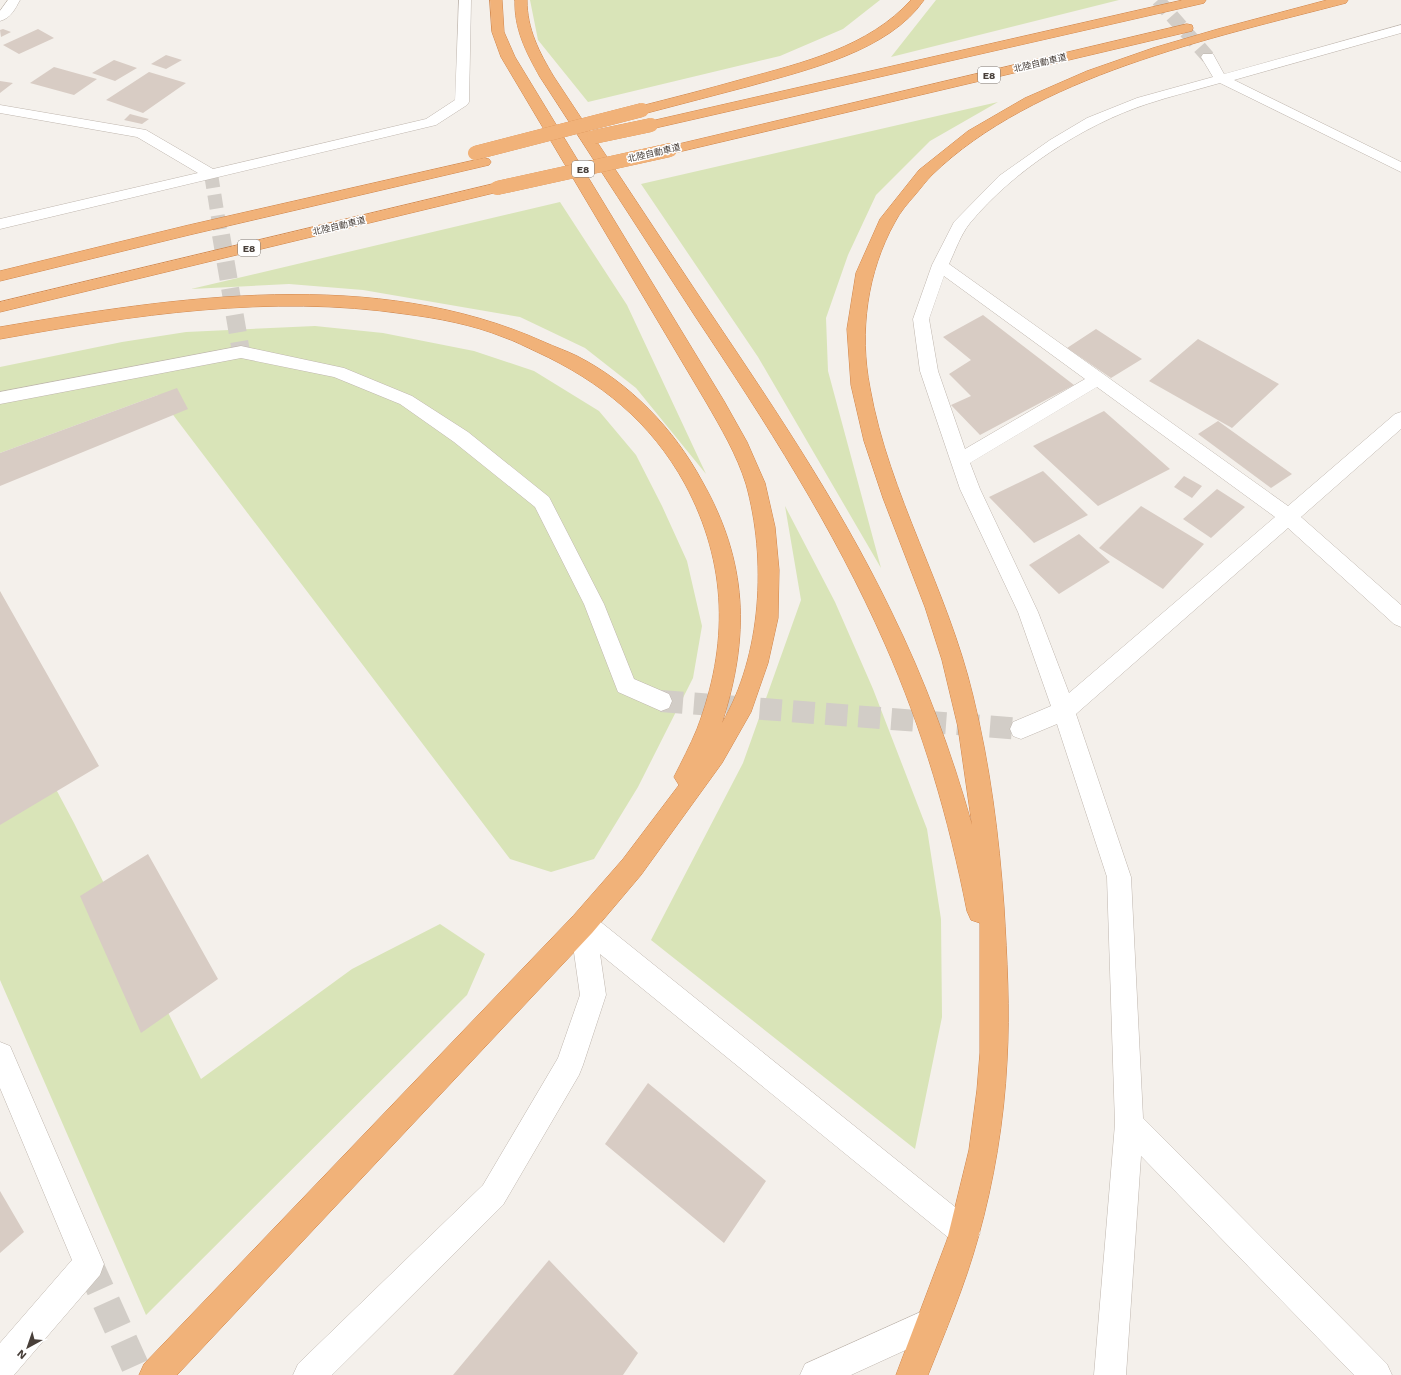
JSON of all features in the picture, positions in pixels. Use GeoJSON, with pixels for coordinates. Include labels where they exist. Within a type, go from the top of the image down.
{"type":"FeatureCollection","features":[{"type":"Feature","properties":{"kind":"highway"},"geometry":{"type":"LineString","coordinates":[[155,1375],[583,924],[632,867],[714,756],[740,712],[757,663],[767,618],[769,570],[765,527],[755,483],[738,442],[715,401],[508,57],[498,32],[496,0]]}},
{"type":"Feature","properties":{"kind":"highway"},"geometry":{"type":"LineString","coordinates":[[522,0],[520,10],[523,29],[532,50],[547,77],[763,406],[843,538],[880,609],[912,681],[944,771],[971,866],[994,982]]}},
{"type":"Feature","properties":{"kind":"highway"},"geometry":{"type":"LineString","coordinates":[[479,157],[642,110],[776,74],[848,50],[894,24],[912,9],[918,0]]}},
{"type":"Feature","properties":{"kind":"highway","name":"E8"},"geometry":{"type":"LineString","coordinates":[[0,276],[479,157],[651,125],[1200,0]]}},
{"type":"Feature","properties":{"kind":"highway","name":"北陸自動車道"},"geometry":{"type":"LineString","coordinates":[[0,307],[497,188],[670,150],[1309,0]]}},
{"type":"Feature","properties":{"kind":"highway"},"geometry":{"type":"LineString","coordinates":[[912,1375],[934,1321],[965,1233],[982,1153],[994,1066],[994,982],[990,884],[980,796],[954,661],[870,435],[860,391],[857,353],[857,316],[862,279],[876,241],[888,218],[907,191],[930,166],[958,144],[987,125],[1020,107],[1093,73],[1141,56],[1342,0]]}},
{"type":"Feature","properties":{"kind":"highway"},"geometry":{"type":"LineString","coordinates":[[0,332],[113,314],[180,306],[245,301],[302,300],[356,302],[445,314],[486,325],[525,338],[561,355],[596,375],[629,400],[657,429],[684,464],[704,500],[721,550],[729,587],[730,633],[714,715],[697,758],[667,811],[632,867]]}},
{"type":"Feature","properties":{"kind":"street"},"geometry":{"type":"LineString","coordinates":[[0,17],[8,11],[14,0]]}},
{"type":"Feature","properties":{"kind":"street"},"geometry":{"type":"LineString","coordinates":[[0,224],[431,122],[462,102],[465,0]]}},
{"type":"Feature","properties":{"kind":"street"},"geometry":{"type":"LineString","coordinates":[[1110,1375],[1129,1124],[1119,877],[1064,711],[1028,612],[970,489],[929,371],[921,320],[940,265],[962,222],[1004,179],[1055,143],[1092,121],[1142,101],[1220,78],[1401,29]]}},
{"type":"Feature","properties":{"kind":"street"},"geometry":{"type":"LineString","coordinates":[[1208,56],[1220,78],[1401,168]]}},
{"type":"Feature","properties":{"kind":"street"},"geometry":{"type":"LineString","coordinates":[[0,109],[141,133],[211,174]]}},
{"type":"Feature","properties":{"kind":"street"},"geometry":{"type":"LineString","coordinates":[[940,265],[1288,516],[1401,618]]}},
{"type":"Feature","properties":{"kind":"street"},"geometry":{"type":"LineString","coordinates":[[0,398],[241,352],[338,372],[406,400],[461,437],[542,502],[594,604],[626,685],[661,701]]}},
{"type":"Feature","properties":{"kind":"street"},"geometry":{"type":"LineString","coordinates":[[961,460],[1098,379]]}},
{"type":"Feature","properties":{"kind":"street"},"geometry":{"type":"LineString","coordinates":[[1021,729],[1064,711],[1401,419]]}},
{"type":"Feature","properties":{"kind":"street"},"geometry":{"type":"LineString","coordinates":[[583,924],[965,1233]]}},
{"type":"Feature","properties":{"kind":"street"},"geometry":{"type":"LineString","coordinates":[[309,1375],[493,1195],[570,1065],[593,995],[583,924]]}},
{"type":"Feature","properties":{"kind":"street"},"geometry":{"type":"LineString","coordinates":[[0,1056],[89,1264],[0,1367]]}},
{"type":"Feature","properties":{"kind":"street"},"geometry":{"type":"LineString","coordinates":[[1129,1124],[1376,1375]]}},
{"type":"Feature","properties":{"kind":"street"},"geometry":{"type":"LineString","coordinates":[[816,1375],[934,1321]]}},
{"type":"Feature","properties":{"kind":"green space"},"geometry":{"type":"Polygon","coordinates":[[[530,0],[880,0],[843,29],[780,56],[588,102],[538,40],[530,0]]]}},
{"type":"Feature","properties":{"kind":"green space"},"geometry":{"type":"Polygon","coordinates":[[[936,0],[1119,0],[891,57],[936,0]]]}},
{"type":"Feature","properties":{"kind":"green space"},"geometry":{"type":"Polygon","coordinates":[[[998,102],[930,141],[876,195],[848,255],[826,318],[828,371],[881,568],[758,357],[641,184],[998,102]]]}},
{"type":"Feature","properties":{"kind":"green space"},"geometry":{"type":"Polygon","coordinates":[[[560,202],[627,305],[706,474],[636,388],[585,348],[520,317],[363,290],[289,284],[191,289],[560,202]]]}},
{"type":"Feature","properties":{"kind":"green space"},"geometry":{"type":"Polygon","coordinates":[[[315,326],[383,333],[474,351],[534,371],[599,411],[636,455],[662,506],[687,561],[702,626],[693,678],[638,787],[594,859],[551,872],[510,859],[158,395],[0,453],[0,367],[122,342],[186,332],[315,326]]]}},
{"type":"Feature","properties":{"kind":"green space"},"geometry":{"type":"Polygon","coordinates":[[[785,506],[835,602],[873,689],[927,829],[941,919],[942,1017],[915,1149],[651,940],[743,763],[801,600],[785,506]]]}},
{"type":"Feature","properties":{"kind":"green space"},"geometry":{"type":"Polygon","coordinates":[[[0,684],[74,823],[201,1079],[352,969],[440,924],[485,954],[467,995],[146,1315],[0,980],[0,684]]]}},
{"type":"Feature","properties":{"kind":"building"},"geometry":{"type":"Polygon","coordinates":[[[3,29],[11,32],[1,37],[0,30],[3,29]]]}},
{"type":"Feature","properties":{"kind":"building"},"geometry":{"type":"Polygon","coordinates":[[[38,29],[54,38],[19,54],[3,45],[38,29]]]}},
{"type":"Feature","properties":{"kind":"building"},"geometry":{"type":"Polygon","coordinates":[[[166,55],[182,60],[166,69],[151,64],[166,55]]]}},
{"type":"Feature","properties":{"kind":"building"},"geometry":{"type":"Polygon","coordinates":[[[114,60],[137,68],[115,81],[92,73],[114,60]]]}},
{"type":"Feature","properties":{"kind":"building"},"geometry":{"type":"Polygon","coordinates":[[[54,67],[97,79],[74,95],[30,83],[54,67]]]}},
{"type":"Feature","properties":{"kind":"building"},"geometry":{"type":"Polygon","coordinates":[[[149,72],[186,83],[143,113],[106,100],[149,72]]]}},
{"type":"Feature","properties":{"kind":"building"},"geometry":{"type":"Polygon","coordinates":[[[0,81],[13,83],[0,93],[0,81]]]}},
{"type":"Feature","properties":{"kind":"building"},"geometry":{"type":"Polygon","coordinates":[[[130,114],[149,119],[142,124],[124,120],[130,114]]]}},
{"type":"Feature","properties":{"kind":"building"},"geometry":{"type":"Polygon","coordinates":[[[983,315],[1074,385],[980,435],[951,405],[971,396],[949,374],[971,360],[943,337],[983,315]]]}},
{"type":"Feature","properties":{"kind":"building"},"geometry":{"type":"Polygon","coordinates":[[[1096,329],[1142,359],[1111,378],[1067,348],[1096,329]]]}},
{"type":"Feature","properties":{"kind":"building"},"geometry":{"type":"Polygon","coordinates":[[[1198,339],[1279,384],[1232,428],[1149,381],[1198,339]]]}},
{"type":"Feature","properties":{"kind":"building"},"geometry":{"type":"Polygon","coordinates":[[[177,388],[188,409],[0,486],[0,453],[177,388]]]}},
{"type":"Feature","properties":{"kind":"building"},"geometry":{"type":"Polygon","coordinates":[[[1104,411],[1170,469],[1098,506],[1033,446],[1104,411]]]}},
{"type":"Feature","properties":{"kind":"building"},"geometry":{"type":"Polygon","coordinates":[[[1218,421],[1292,474],[1271,488],[1198,434],[1218,421]]]}},
{"type":"Feature","properties":{"kind":"building"},"geometry":{"type":"Polygon","coordinates":[[[1043,471],[1088,515],[1034,543],[989,497],[1043,471]]]}},
{"type":"Feature","properties":{"kind":"building"},"geometry":{"type":"Polygon","coordinates":[[[1184,476],[1202,486],[1192,498],[1174,487],[1184,476]]]}},
{"type":"Feature","properties":{"kind":"building"},"geometry":{"type":"Polygon","coordinates":[[[1217,489],[1245,507],[1211,538],[1183,519],[1217,489]]]}},
{"type":"Feature","properties":{"kind":"building"},"geometry":{"type":"Polygon","coordinates":[[[1141,506],[1204,544],[1163,589],[1099,548],[1141,506]]]}},
{"type":"Feature","properties":{"kind":"building"},"geometry":{"type":"Polygon","coordinates":[[[1079,534],[1110,562],[1059,594],[1029,565],[1079,534]]]}},
{"type":"Feature","properties":{"kind":"building"},"geometry":{"type":"Polygon","coordinates":[[[0,591],[99,766],[0,825],[0,591]]]}},
{"type":"Feature","properties":{"kind":"building"},"geometry":{"type":"Polygon","coordinates":[[[148,854],[218,979],[141,1033],[80,896],[148,854]]]}},
{"type":"Feature","properties":{"kind":"building"},"geometry":{"type":"Polygon","coordinates":[[[648,1083],[766,1181],[724,1243],[605,1144],[648,1083]]]}},
{"type":"Feature","properties":{"kind":"building"},"geometry":{"type":"Polygon","coordinates":[[[0,1191],[24,1232],[0,1253],[0,1191]]]}},
{"type":"Feature","properties":{"kind":"building"},"geometry":{"type":"Polygon","coordinates":[[[549,1260],[638,1353],[623,1375],[453,1375],[549,1260]]]}},
{"type":"Feature","properties":{"kind":"tunnel"},"geometry":{"type":"LineString","coordinates":[[1158,0],[1208,57]]}},
{"type":"Feature","properties":{"kind":"tunnel"},"geometry":{"type":"LineString","coordinates":[[211,174],[221,236]]}},
{"type":"Feature","properties":{"kind":"tunnel"},"geometry":{"type":"LineString","coordinates":[[221,235],[241,352]]}},
{"type":"Feature","properties":{"kind":"tunnel"},"geometry":{"type":"LineString","coordinates":[[661,701],[1021,729]]}},
{"type":"Feature","properties":{"kind":"tunnel"},"geometry":{"type":"LineString","coordinates":[[89,1264],[139,1375]]}}]}
